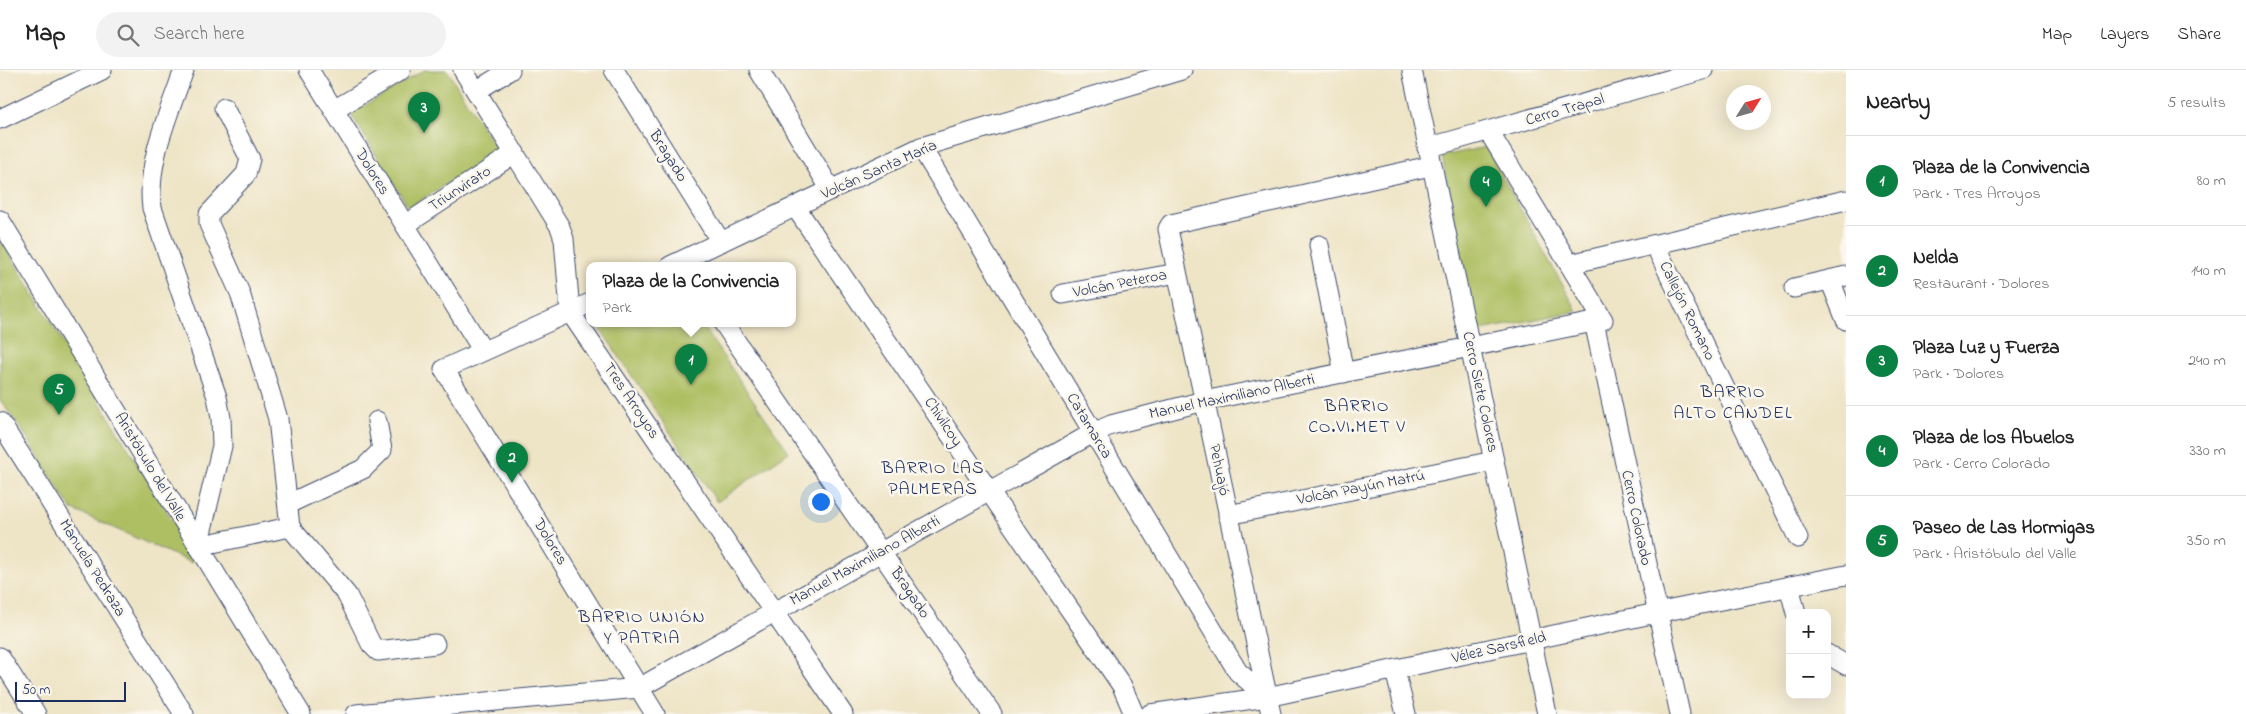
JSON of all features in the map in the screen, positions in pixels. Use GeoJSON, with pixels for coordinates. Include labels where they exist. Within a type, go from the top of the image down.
{"type":"FeatureCollection","features":[{"type":"Feature","properties":{"kind":"street"},"geometry":{"type":"LineString","coordinates":[[0,118],[102,70]]}},
{"type":"Feature","properties":{"kind":"street"},"geometry":{"type":"LineString","coordinates":[[184,70],[162,133],[150,188],[152,208],[217,397],[221,418],[222,446],[198,546],[290,527]]}},
{"type":"Feature","properties":{"kind":"street","name":"Dolores"},"geometry":{"type":"LineString","coordinates":[[309,70],[483,351],[444,369],[655,714]]}},
{"type":"Feature","properties":{"kind":"street"},"geometry":{"type":"LineString","coordinates":[[334,110],[401,70]]}},
{"type":"Feature","properties":{"kind":"street","name":"Tres Arroyos"},"geometry":{"type":"LineString","coordinates":[[463,70],[560,227],[564,240],[570,312],[843,714]]}},
{"type":"Feature","properties":{"kind":"street"},"geometry":{"type":"LineString","coordinates":[[476,92],[510,70]]}},
{"type":"Feature","properties":{"kind":"street","name":"Bragado"},"geometry":{"type":"LineString","coordinates":[[614,70],[722,242]]}},
{"type":"Feature","properties":{"kind":"street"},"geometry":{"type":"LineString","coordinates":[[759,70],[831,190]]}},
{"type":"Feature","properties":{"kind":"street","name":"Volcán Santa María"},"geometry":{"type":"LineString","coordinates":[[684,262],[921,147],[1182,70]]}},
{"type":"Feature","properties":{"kind":"street","name":"Cerro Siete Colores"},"geometry":{"type":"LineString","coordinates":[[1412,70],[1547,714]]}},
{"type":"Feature","properties":{"kind":"street","name":"Cerro Trapal"},"geometry":{"type":"LineString","coordinates":[[1169,225],[1429,157],[1489,132],[1703,70]]}},
{"type":"Feature","properties":{"kind":"street"},"geometry":{"type":"LineString","coordinates":[[224,108],[250,159],[246,174],[209,214],[209,224],[240,293],[278,419],[290,527],[347,595],[371,644],[378,652],[435,644]]}},
{"type":"Feature","properties":{"kind":"street","name":"Cerro Colorado"},"geometry":{"type":"LineString","coordinates":[[1489,132],[1570,264],[1599,321],[1656,613],[1680,714]]}},
{"type":"Feature","properties":{"kind":"street","name":"Catamarca"},"geometry":{"type":"LineString","coordinates":[[921,147],[1238,672],[1269,706]]}},
{"type":"Feature","properties":{"kind":"street","name":"Triunvirato"},"geometry":{"type":"LineString","coordinates":[[405,225],[515,153]]}},
{"type":"Feature","properties":{"kind":"street"},"geometry":{"type":"LineString","coordinates":[[1570,264],[1846,200]]}},
{"type":"Feature","properties":{"kind":"street","name":"Chivilcoy"},"geometry":{"type":"LineString","coordinates":[[796,208],[1122,686],[1134,714]]}},
{"type":"Feature","properties":{"kind":"street","name":"Aristóbulo del Valle"},"geometry":{"type":"LineString","coordinates":[[0,220],[301,714]]}},
{"type":"Feature","properties":{"kind":"street","name":"Pehuajó"},"geometry":{"type":"LineString","coordinates":[[1169,225],[1177,273],[1269,706]]}},
{"type":"Feature","properties":{"kind":"street"},"geometry":{"type":"LineString","coordinates":[[1319,245],[1344,373]]}},
{"type":"Feature","properties":{"kind":"street","name":"Callejón Romano"},"geometry":{"type":"LineString","coordinates":[[1655,245],[1798,538]]}},
{"type":"Feature","properties":{"kind":"street","name":"Volcán Peteroa"},"geometry":{"type":"LineString","coordinates":[[1063,294],[1177,273]]}},
{"type":"Feature","properties":{"kind":"street"},"geometry":{"type":"LineString","coordinates":[[1794,288],[1838,278],[1846,320]]}},
{"type":"Feature","properties":{"kind":"street"},"geometry":{"type":"LineString","coordinates":[[483,351],[586,305]]}},
{"type":"Feature","properties":{"kind":"street","name":"Manuel Maximiliano Alberti"},"geometry":{"type":"LineString","coordinates":[[356,714],[639,688],[1093,433],[1111,425],[1204,401],[1599,321]]}},
{"type":"Feature","properties":{"kind":"street","name":"Bragado"},"geometry":{"type":"LineString","coordinates":[[726,327],[992,714]]}},
{"type":"Feature","properties":{"kind":"street"},"geometry":{"type":"LineString","coordinates":[[288,504],[363,470],[382,450],[377,421]]}},
{"type":"Feature","properties":{"kind":"street","name":"Manuela Pedraza"},"geometry":{"type":"LineString","coordinates":[[0,422],[184,714]]}},
{"type":"Feature","properties":{"kind":"street","name":"Volcán Payún Matrú"},"geometry":{"type":"LineString","coordinates":[[1228,514],[1494,462]]}},
{"type":"Feature","properties":{"kind":"street","name":"Vélez Sarsfield"},"geometry":{"type":"LineString","coordinates":[[1150,714],[1269,706],[1395,671],[1531,640],[1846,575]]}},
{"type":"Feature","properties":{"kind":"street"},"geometry":{"type":"LineString","coordinates":[[1789,586],[1795,609]]}},
{"type":"Feature","properties":{"kind":"street"},"geometry":{"type":"LineString","coordinates":[[1831,656],[1846,665]]}},
{"type":"Feature","properties":{"kind":"street"},"geometry":{"type":"LineString","coordinates":[[0,658],[36,714]]}},
{"type":"Feature","properties":{"kind":"street"},"geometry":{"type":"LineString","coordinates":[[1395,671],[1406,714]]}},
{"type":"Feature","properties":{"kind":"green space"},"geometry":{"type":"Polygon","coordinates":[[[424,70],[447,70],[497,151],[409,208],[351,114],[424,70]]]}},
{"type":"Feature","properties":{"kind":"green space"},"geometry":{"type":"Polygon","coordinates":[[[1486,147],[1577,311],[1477,331],[1442,156],[1486,147]]]}},
{"type":"Feature","properties":{"kind":"green space"},"geometry":{"type":"Polygon","coordinates":[[[0,239],[191,551],[192,563],[71,509],[22,430],[0,400],[0,239]]]}},
{"type":"Feature","properties":{"kind":"green space"},"geometry":{"type":"Polygon","coordinates":[[[599,327],[703,327],[789,452],[717,502],[599,327]]]}},
{"type":"Feature","properties":{"kind":"place","name":"Plaza Luz y Fuerza"},"geometry":{"type":"Point","coordinates":[424,133]}},
{"type":"Feature","properties":{"kind":"place","name":"Plaza de los Abuelos"},"geometry":{"type":"Point","coordinates":[1486,207]}},
{"type":"Feature","properties":{"kind":"place","name":"Plaza de la Convivencia"},"geometry":{"type":"Point","coordinates":[691,385]}},
{"type":"Feature","properties":{"kind":"place","name":"Paseo de Las Hormigas"},"geometry":{"type":"Point","coordinates":[59,415]}},
{"type":"Feature","properties":{"kind":"place","name":"Nelda"},"geometry":{"type":"Point","coordinates":[512,483]}},
{"type":"Feature","properties":{"kind":"district","name":"BARRIO ALTO CANDEL"},"geometry":{"type":"Point","coordinates":[1733,403]}},
{"type":"Feature","properties":{"kind":"district","name":"BARRIO CO.VI.MET V"},"geometry":{"type":"Point","coordinates":[1357,417]}},
{"type":"Feature","properties":{"kind":"district","name":"BARRIO LAS PALMERAS"},"geometry":{"type":"Point","coordinates":[933,479]}},
{"type":"Feature","properties":{"kind":"district","name":"BARRIO UNIÓN Y PATRIA"},"geometry":{"type":"Point","coordinates":[642,628]}}]}
